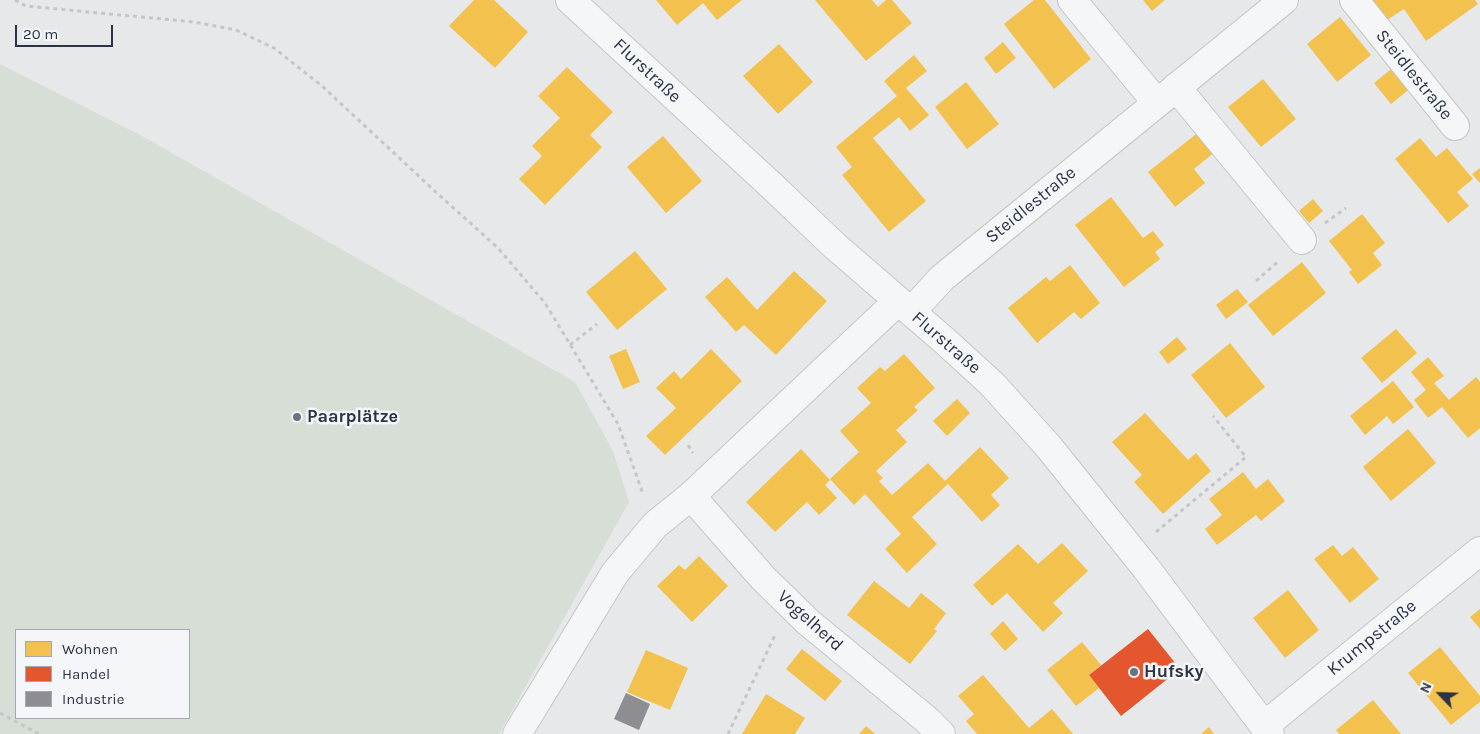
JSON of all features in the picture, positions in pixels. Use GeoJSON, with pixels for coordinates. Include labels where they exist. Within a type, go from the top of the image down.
{"type":"FeatureCollection","features":[{"type":"Feature","properties":{"kind":"street","name":"Flurstraße"},"geometry":{"type":"LineString","coordinates":[[570,0],[774,187],[835,246],[992,384],[1048,446],[1133,551],[1267,730]]}},
{"type":"Feature","properties":{"kind":"street"},"geometry":{"type":"LineString","coordinates":[[1072,0],[1166,95],[1302,240]]}},
{"type":"Feature","properties":{"kind":"street","name":"Steidlestraße"},"geometry":{"type":"LineString","coordinates":[[904,306],[942,278],[1284,0]]}},
{"type":"Feature","properties":{"kind":"street","name":"Steidlestraße"},"geometry":{"type":"LineString","coordinates":[[1354,0],[1455,126]]}},
{"type":"Feature","properties":{"kind":"street"},"geometry":{"type":"LineString","coordinates":[[517,734],[615,573],[655,525],[691,496],[904,306]]}},
{"type":"Feature","properties":{"kind":"street","name":"Vogelherd"},"geometry":{"type":"LineString","coordinates":[[691,496],[763,578],[808,622],[927,720],[941,734]]}},
{"type":"Feature","properties":{"kind":"street","name":"Krumpstraße"},"geometry":{"type":"LineString","coordinates":[[1267,730],[1480,551]]}},
{"type":"Feature","properties":{"kind":"path"},"geometry":{"type":"LineString","coordinates":[[15,0],[26,6],[194,22],[236,30],[274,48],[322,86],[498,248],[545,303],[618,424],[655,525]]}},
{"type":"Feature","properties":{"kind":"path"},"geometry":{"type":"LineString","coordinates":[[570,345],[597,324]]}},
{"type":"Feature","properties":{"kind":"path"},"geometry":{"type":"LineString","coordinates":[[1133,551],[1246,457],[1213,416]]}},
{"type":"Feature","properties":{"kind":"path"},"geometry":{"type":"LineString","coordinates":[[728,734],[790,604]]}},
{"type":"Feature","properties":{"kind":"path"},"geometry":{"type":"LineString","coordinates":[[0,713],[39,734]]}},
{"type":"Feature","properties":{"kind":"shaded area","name":"Paarplätze"},"geometry":{"type":"Polygon","coordinates":[[[0,64],[142,136],[575,382],[613,451],[629,502],[499,734],[0,734],[0,64]]]}},
{"type":"Feature","properties":{"kind":"building: Wohnen"},"geometry":{"type":"Polygon","coordinates":[[[474,0],[494,0],[528,32],[495,68],[449,26],[474,0]]]}},
{"type":"Feature","properties":{"kind":"building: Wohnen"},"geometry":{"type":"Polygon","coordinates":[[[656,0],[742,0],[717,20],[703,3],[677,25],[656,0]]]}},
{"type":"Feature","properties":{"kind":"building: Wohnen"},"geometry":{"type":"Polygon","coordinates":[[[815,0],[872,0],[878,7],[886,0],[892,0],[912,23],[866,61],[815,0]]]}},
{"type":"Feature","properties":{"kind":"building: Wohnen"},"geometry":{"type":"Polygon","coordinates":[[[1034,0],[1045,0],[1091,59],[1054,89],[1004,24],[1034,0]]]}},
{"type":"Feature","properties":{"kind":"building: Wohnen"},"geometry":{"type":"Polygon","coordinates":[[[1143,0],[1165,0],[1152,11],[1143,0]]]}},
{"type":"Feature","properties":{"kind":"building: Wohnen"},"geometry":{"type":"Polygon","coordinates":[[[1369,0],[1475,0],[1478,4],[1426,41],[1404,9],[1384,22],[1369,0]]]}},
{"type":"Feature","properties":{"kind":"building: Wohnen"},"geometry":{"type":"Polygon","coordinates":[[[1340,17],[1371,55],[1337,82],[1307,44],[1340,17]]]}},
{"type":"Feature","properties":{"kind":"building: Wohnen"},"geometry":{"type":"Polygon","coordinates":[[[1003,42],[1016,58],[996,74],[984,58],[1003,42]]]}},
{"type":"Feature","properties":{"kind":"building: Wohnen"},"geometry":{"type":"Polygon","coordinates":[[[779,44],[813,82],[778,114],[743,76],[779,44]]]}},
{"type":"Feature","properties":{"kind":"building: Wohnen"},"geometry":{"type":"Polygon","coordinates":[[[914,55],[927,71],[906,88],[929,115],[910,131],[899,117],[873,138],[926,201],[889,232],[842,175],[852,167],[836,147],[897,96],[884,81],[914,55]]]}},
{"type":"Feature","properties":{"kind":"building: Wohnen"},"geometry":{"type":"Polygon","coordinates":[[[1395,66],[1412,87],[1391,104],[1374,83],[1395,66]]]}},
{"type":"Feature","properties":{"kind":"building: Wohnen"},"geometry":{"type":"Polygon","coordinates":[[[567,67],[613,112],[590,135],[602,147],[545,205],[519,179],[542,156],[532,146],[560,118],[538,96],[567,67]]]}},
{"type":"Feature","properties":{"kind":"building: Wohnen"},"geometry":{"type":"Polygon","coordinates":[[[1263,79],[1296,119],[1261,147],[1228,107],[1263,79]]]}},
{"type":"Feature","properties":{"kind":"building: Wohnen"},"geometry":{"type":"Polygon","coordinates":[[[966,82],[999,124],[967,149],[935,107],[966,82]]]}},
{"type":"Feature","properties":{"kind":"building: Wohnen"},"geometry":{"type":"Polygon","coordinates":[[[1200,131],[1216,151],[1194,169],[1205,183],[1175,207],[1148,172],[1200,131]]]}},
{"type":"Feature","properties":{"kind":"building: Wohnen"},"geometry":{"type":"Polygon","coordinates":[[[663,136],[702,181],[666,213],[627,167],[663,136]]]}},
{"type":"Feature","properties":{"kind":"building: Wohnen"},"geometry":{"type":"Polygon","coordinates":[[[1420,138],[1436,157],[1447,148],[1473,179],[1457,192],[1469,206],[1448,223],[1395,159],[1420,138]]]}},
{"type":"Feature","properties":{"kind":"building: Wohnen"},"geometry":{"type":"Polygon","coordinates":[[[1480,168],[1480,183],[1472,174],[1480,168]]]}},
{"type":"Feature","properties":{"kind":"building: Wohnen"},"geometry":{"type":"Polygon","coordinates":[[[1111,197],[1143,238],[1153,231],[1164,245],[1155,252],[1160,259],[1124,287],[1075,225],[1111,197]]]}},
{"type":"Feature","properties":{"kind":"building: Wohnen"},"geometry":{"type":"Polygon","coordinates":[[[1313,199],[1323,211],[1309,223],[1299,211],[1313,199]]]}},
{"type":"Feature","properties":{"kind":"building: Wohnen"},"geometry":{"type":"Polygon","coordinates":[[[1362,214],[1385,243],[1373,253],[1382,265],[1358,284],[1349,272],[1352,270],[1329,241],[1362,214]]]}},
{"type":"Feature","properties":{"kind":"building: Wohnen"},"geometry":{"type":"Polygon","coordinates":[[[635,251],[667,289],[617,330],[586,292],[635,251]]]}},
{"type":"Feature","properties":{"kind":"building: Wohnen"},"geometry":{"type":"Polygon","coordinates":[[[1302,262],[1326,293],[1273,336],[1248,305],[1302,262]]]}},
{"type":"Feature","properties":{"kind":"building: Wohnen"},"geometry":{"type":"Polygon","coordinates":[[[1070,265],[1100,303],[1081,319],[1074,312],[1037,343],[1008,308],[1046,277],[1050,281],[1070,265]]]}},
{"type":"Feature","properties":{"kind":"building: Wohnen"},"geometry":{"type":"Polygon","coordinates":[[[794,271],[827,301],[776,355],[744,325],[736,332],[705,297],[727,277],[757,310],[794,271]]]}},
{"type":"Feature","properties":{"kind":"building: Wohnen"},"geometry":{"type":"Polygon","coordinates":[[[1237,289],[1248,302],[1226,319],[1216,305],[1237,289]]]}},
{"type":"Feature","properties":{"kind":"building: Wohnen"},"geometry":{"type":"Polygon","coordinates":[[[1396,329],[1417,353],[1382,383],[1361,358],[1396,329]]]}},
{"type":"Feature","properties":{"kind":"building: Wohnen"},"geometry":{"type":"Polygon","coordinates":[[[1177,337],[1187,349],[1168,364],[1159,352],[1177,337]]]}},
{"type":"Feature","properties":{"kind":"building: Wohnen"},"geometry":{"type":"Polygon","coordinates":[[[1230,343],[1265,387],[1226,418],[1191,375],[1230,343]]]}},
{"type":"Feature","properties":{"kind":"building: Wohnen"},"geometry":{"type":"Polygon","coordinates":[[[626,349],[640,382],[623,389],[609,356],[626,349]]]}},
{"type":"Feature","properties":{"kind":"building: Wohnen"},"geometry":{"type":"Polygon","coordinates":[[[711,349],[742,381],[665,455],[646,436],[676,408],[656,388],[674,371],[681,379],[711,349]]]}},
{"type":"Feature","properties":{"kind":"building: Wohnen"},"geometry":{"type":"Polygon","coordinates":[[[904,354],[935,388],[914,407],[918,410],[896,430],[907,442],[876,471],[883,478],[879,481],[892,495],[928,463],[945,481],[980,447],[1009,478],[991,495],[1000,505],[982,522],[948,484],[912,517],[937,544],[907,573],[885,549],[901,534],[865,494],[854,505],[830,479],[859,452],[840,431],[871,403],[857,388],[880,367],[885,371],[904,354]]]}},
{"type":"Feature","properties":{"kind":"building: Wohnen"},"geometry":{"type":"Polygon","coordinates":[[[1428,357],[1444,376],[1434,383],[1449,400],[1476,377],[1480,382],[1480,428],[1468,438],[1442,407],[1428,418],[1414,400],[1426,390],[1411,372],[1428,357]]]}},
{"type":"Feature","properties":{"kind":"building: Wohnen"},"geometry":{"type":"Polygon","coordinates":[[[1393,381],[1414,407],[1393,424],[1387,416],[1365,435],[1350,416],[1393,381]]]}},
{"type":"Feature","properties":{"kind":"building: Wohnen"},"geometry":{"type":"Polygon","coordinates":[[[957,399],[970,413],[947,436],[933,421],[957,399]]]}},
{"type":"Feature","properties":{"kind":"building: Wohnen"},"geometry":{"type":"Polygon","coordinates":[[[1145,413],[1188,460],[1196,453],[1211,471],[1163,514],[1134,482],[1142,475],[1112,442],[1145,413]]]}},
{"type":"Feature","properties":{"kind":"building: Wohnen"},"geometry":{"type":"Polygon","coordinates":[[[1408,429],[1436,463],[1391,501],[1363,467],[1408,429]]]}},
{"type":"Feature","properties":{"kind":"building: Wohnen"},"geometry":{"type":"Polygon","coordinates":[[[801,449],[830,480],[825,485],[837,498],[819,515],[807,502],[775,532],[746,502],[801,449]]]}},
{"type":"Feature","properties":{"kind":"building: Wohnen"},"geometry":{"type":"Polygon","coordinates":[[[1243,472],[1256,489],[1268,479],[1285,501],[1261,521],[1256,515],[1217,545],[1205,529],[1222,515],[1209,499],[1243,472]]]}},
{"type":"Feature","properties":{"kind":"building: Wohnen"},"geometry":{"type":"Polygon","coordinates":[[[1062,543],[1088,571],[1053,603],[1063,613],[1043,632],[1007,593],[992,606],[973,585],[1018,544],[1038,564],[1062,543]]]}},
{"type":"Feature","properties":{"kind":"building: Wohnen"},"geometry":{"type":"Polygon","coordinates":[[[1333,545],[1342,556],[1353,547],[1379,579],[1350,603],[1314,559],[1333,545]]]}},
{"type":"Feature","properties":{"kind":"building: Wohnen"},"geometry":{"type":"Polygon","coordinates":[[[699,556],[728,586],[692,622],[657,586],[679,565],[685,570],[699,556]]]}},
{"type":"Feature","properties":{"kind":"building: Wohnen"},"geometry":{"type":"Polygon","coordinates":[[[874,581],[909,608],[921,593],[946,613],[934,629],[937,631],[910,664],[847,615],[874,581]]]}},
{"type":"Feature","properties":{"kind":"building: Wohnen"},"geometry":{"type":"Polygon","coordinates":[[[1288,590],[1319,630],[1285,658],[1253,618],[1288,590]]]}},
{"type":"Feature","properties":{"kind":"building: Wohnen"},"geometry":{"type":"Polygon","coordinates":[[[1480,609],[1480,629],[1470,617],[1480,609]]]}},
{"type":"Feature","properties":{"kind":"building: Wohnen"},"geometry":{"type":"Polygon","coordinates":[[[1003,621],[1018,639],[1005,651],[990,634],[1003,621]]]}},
{"type":"Feature","properties":{"kind":"building: Wohnen"},"geometry":{"type":"Polygon","coordinates":[[[1082,642],[1101,665],[1089,675],[1099,688],[1076,706],[1047,670],[1082,642]]]}},
{"type":"Feature","properties":{"kind":"building: Wohnen"},"geometry":{"type":"Polygon","coordinates":[[[1440,647],[1480,696],[1480,702],[1451,725],[1408,673],[1440,647]]]}},
{"type":"Feature","properties":{"kind":"building: Wohnen"},"geometry":{"type":"Polygon","coordinates":[[[802,649],[842,681],[825,701],[786,669],[802,649]]]}},
{"type":"Feature","properties":{"kind":"building: Wohnen"},"geometry":{"type":"Polygon","coordinates":[[[646,650],[688,668],[670,710],[627,692],[646,650]]]}},
{"type":"Feature","properties":{"kind":"building: Wohnen"},"geometry":{"type":"Polygon","coordinates":[[[983,675],[1029,728],[1052,709],[1073,734],[977,734],[966,721],[974,714],[958,696],[983,675]]]}},
{"type":"Feature","properties":{"kind":"building: Wohnen"},"geometry":{"type":"Polygon","coordinates":[[[766,694],[805,718],[795,734],[742,734],[766,694]]]}},
{"type":"Feature","properties":{"kind":"building: Wohnen"},"geometry":{"type":"Polygon","coordinates":[[[1373,700],[1401,734],[1339,734],[1336,730],[1373,700]]]}},
{"type":"Feature","properties":{"kind":"building: Wohnen"},"geometry":{"type":"Polygon","coordinates":[[[866,726],[875,734],[859,734],[866,726]]]}},
{"type":"Feature","properties":{"kind":"building: Wohnen"},"geometry":{"type":"Polygon","coordinates":[[[1209,727],[1214,734],[1201,734],[1209,727]]]}},
{"type":"Feature","properties":{"kind":"building: Handel","name":"Hufsky"},"geometry":{"type":"Polygon","coordinates":[[[1148,629],[1180,669],[1121,716],[1089,675],[1148,629]]]}},
{"type":"Feature","properties":{"kind":"building: Industrie"},"geometry":{"type":"Polygon","coordinates":[[[626,693],[650,704],[639,730],[614,719],[626,693]]]}},
{"type":"Feature","properties":{"kind":"place","name":"Paarplätze"},"geometry":{"type":"Point","coordinates":[297,417]}},
{"type":"Feature","properties":{"kind":"place","name":"Hufsky"},"geometry":{"type":"Point","coordinates":[1134,672]}}]}
